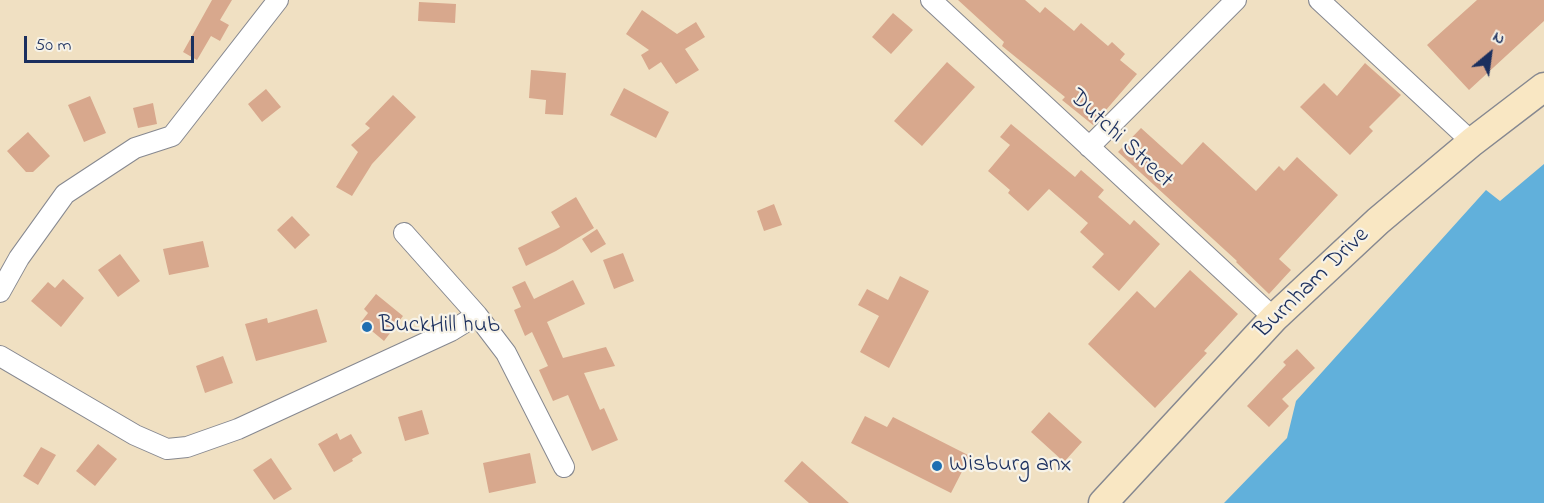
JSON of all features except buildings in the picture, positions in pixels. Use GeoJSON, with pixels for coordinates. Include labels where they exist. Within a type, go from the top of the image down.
{"type":"FeatureCollection","features":[{"type":"Feature","properties":{"kind":"street"},"geometry":{"type":"LineString","coordinates":[[0,292],[19,258],[65,194],[135,148],[172,136],[278,0]]}},
{"type":"Feature","properties":{"kind":"street","name":"Dutchi Street"},"geometry":{"type":"LineString","coordinates":[[931,0],[1274,318]]}},
{"type":"Feature","properties":{"kind":"street"},"geometry":{"type":"LineString","coordinates":[[1089,147],[1236,0]]}},
{"type":"Feature","properties":{"kind":"street"},"geometry":{"type":"LineString","coordinates":[[1319,0],[1472,142]]}},
{"type":"Feature","properties":{"kind":"street","name":"Burnham Drive"},"geometry":{"type":"LineString","coordinates":[[1103,503],[1274,318],[1378,221],[1472,142],[1544,87]]}},
{"type":"Feature","properties":{"kind":"street"},"geometry":{"type":"LineString","coordinates":[[404,233],[477,315],[506,353],[564,467]]}},
{"type":"Feature","properties":{"kind":"street"},"geometry":{"type":"LineString","coordinates":[[0,356],[135,435],[167,449],[188,447],[238,429],[451,331],[477,315]]}},
{"type":"Feature","properties":{"kind":"water"},"geometry":{"type":"Polygon","coordinates":[[[1544,164],[1544,503],[1224,503],[1287,438],[1296,401],[1486,190],[1500,201],[1544,164]]]}},
{"type":"Feature","properties":{"kind":"place","name":"BuckHill hub"},"geometry":{"type":"Point","coordinates":[367,327]}},
{"type":"Feature","properties":{"kind":"place","name":"Wisburg anx"},"geometry":{"type":"Point","coordinates":[937,466]}}]}
